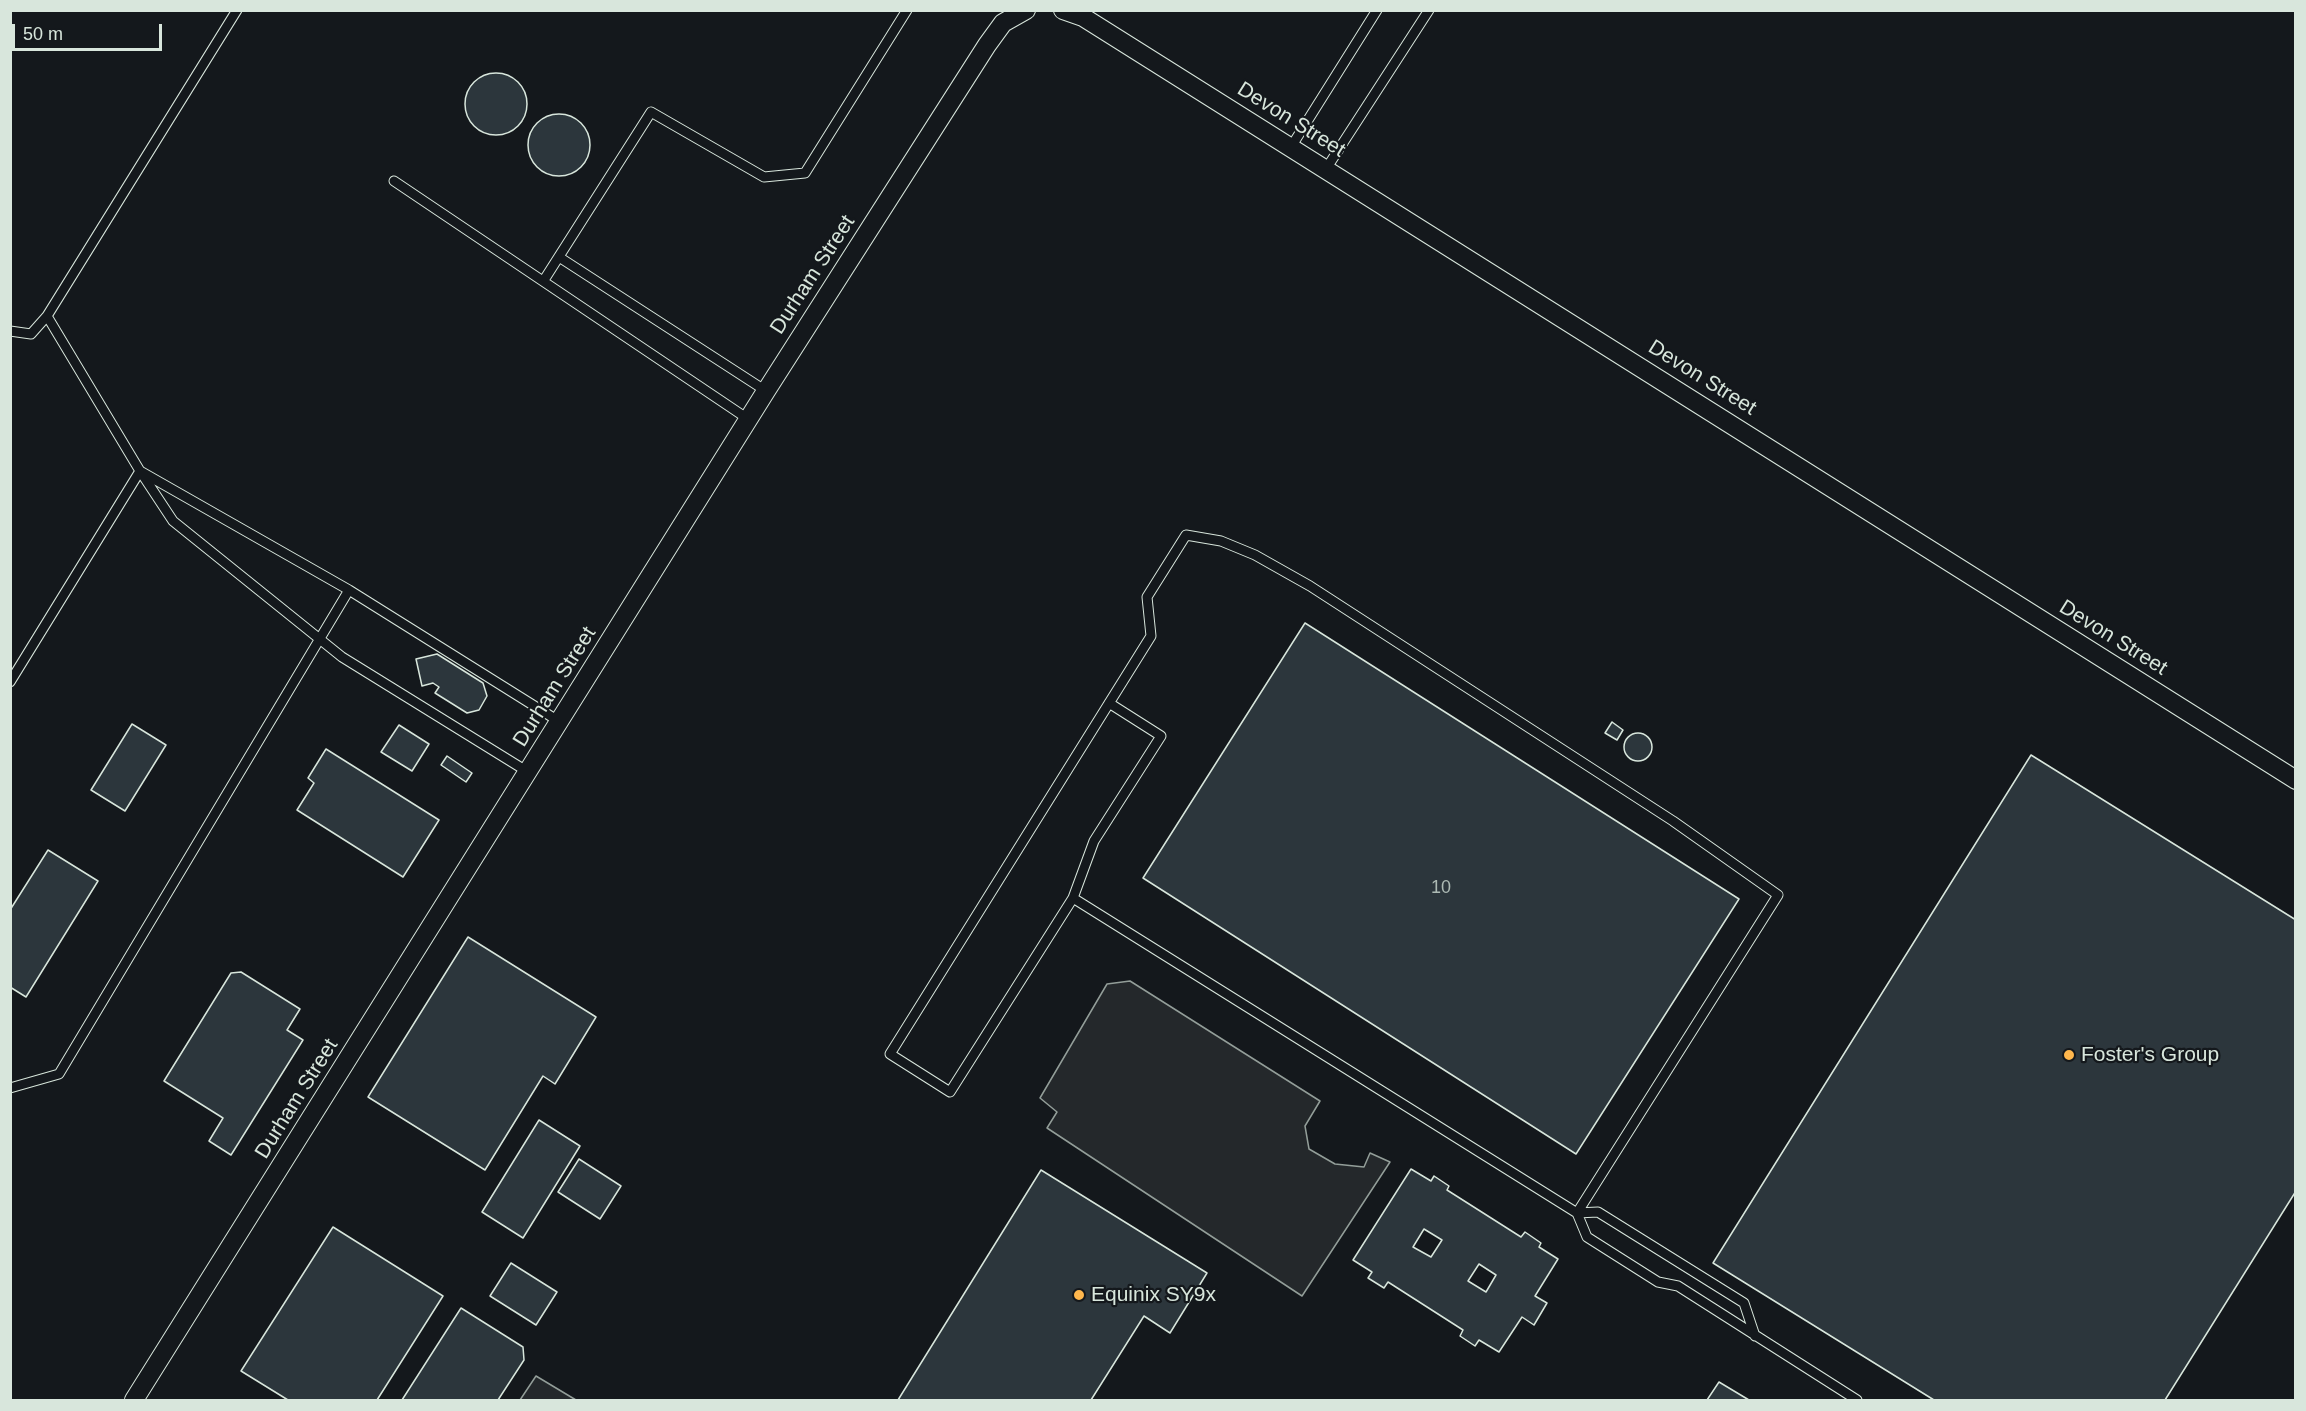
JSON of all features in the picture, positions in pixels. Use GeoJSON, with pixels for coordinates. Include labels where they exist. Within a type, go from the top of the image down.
{"type":"FeatureCollection","features":[{"type":"Feature","properties":{"kind":"street","name":"Durham Street"},"geometry":{"type":"LineString","coordinates":[[134,1401],[748,419],[987,45],[1003,23],[1026,10]]}},
{"type":"Feature","properties":{"kind":"street","name":"Devon Street"},"geometry":{"type":"LineString","coordinates":[[1063,10],[1083,17],[2295,780]]}},
{"type":"Feature","properties":{"kind":"lane"},"geometry":{"type":"LineString","coordinates":[[10,331],[31,334],[47,316],[237,10]]}},
{"type":"Feature","properties":{"kind":"lane"},"geometry":{"type":"LineString","coordinates":[[544,280],[651,112],[764,177],[805,173],[907,10]]}},
{"type":"Feature","properties":{"kind":"lane"},"geometry":{"type":"LineString","coordinates":[[1291,147],[1377,10]]}},
{"type":"Feature","properties":{"kind":"lane"},"geometry":{"type":"LineString","coordinates":[[1326,169],[1429,10]]}},
{"type":"Feature","properties":{"kind":"lane"},"geometry":{"type":"LineString","coordinates":[[394,181],[748,419]]}},
{"type":"Feature","properties":{"kind":"lane"},"geometry":{"type":"LineString","coordinates":[[559,257],[766,391]]}},
{"type":"Feature","properties":{"kind":"lane"},"geometry":{"type":"LineString","coordinates":[[47,316],[140,471],[173,521],[342,657],[528,772]]}},
{"type":"Feature","properties":{"kind":"lane"},"geometry":{"type":"LineString","coordinates":[[140,471],[349,591],[560,722]]}},
{"type":"Feature","properties":{"kind":"lane"},"geometry":{"type":"LineString","coordinates":[[10,682],[140,471]]}},
{"type":"Feature","properties":{"kind":"lane"},"geometry":{"type":"LineString","coordinates":[[1109,703],[1161,736],[1094,842],[1073,898],[950,1092],[890,1054],[1109,703],[1151,636],[1147,597],[1186,535],[1221,541],[1255,555],[1310,586],[1673,821],[1778,895],[1577,1213]]}},
{"type":"Feature","properties":{"kind":"lane"},"geometry":{"type":"LineString","coordinates":[[10,1088],[59,1074],[349,591]]}},
{"type":"Feature","properties":{"kind":"lane"},"geometry":{"type":"LineString","coordinates":[[1073,898],[1577,1213],[1598,1212],[1744,1303],[1755,1336]]}},
{"type":"Feature","properties":{"kind":"lane"},"geometry":{"type":"LineString","coordinates":[[1577,1213],[1587,1237],[1658,1282],[1678,1286],[1857,1401]]}},
{"type":"Feature","properties":{"kind":"shaded area"},"geometry":{"type":"Polygon","coordinates":[[[1130,981],[1320,1101],[1305,1126],[1309,1149],[1335,1164],[1364,1167],[1370,1153],[1390,1162],[1302,1296],[1047,1128],[1057,1112],[1040,1098],[1107,984],[1130,981]]]}},
{"type":"Feature","properties":{"kind":"shaded area"},"geometry":{"type":"Polygon","coordinates":[[[536,1376],[576,1400],[520,1400],[536,1376]]]}},
{"type":"Feature","properties":{"kind":"building"},"geometry":{"type":"Polygon","coordinates":[[[496,73],[508,75],[518,82],[525,92],[527,104],[525,116],[518,126],[508,133],[496,135],[484,133],[474,126],[467,116],[465,104],[467,92],[474,82],[484,75],[496,73]]]}},
{"type":"Feature","properties":{"kind":"building"},"geometry":{"type":"Polygon","coordinates":[[[559,114],[576,119],[581,123],[585,128],[590,145],[585,162],[581,167],[576,171],[559,176],[542,171],[537,167],[533,162],[528,145],[533,128],[537,123],[542,119],[559,114]]]}},
{"type":"Feature","properties":{"kind":"building"},"geometry":{"type":"Polygon","coordinates":[[[1305,623],[1739,899],[1576,1154],[1143,878],[1305,623]]]}},
{"type":"Feature","properties":{"kind":"building"},"geometry":{"type":"Polygon","coordinates":[[[437,654],[483,683],[487,696],[479,710],[467,713],[435,693],[439,687],[433,683],[422,686],[416,659],[437,654]]]}},
{"type":"Feature","properties":{"kind":"building"},"geometry":{"type":"Polygon","coordinates":[[[1612,722],[1623,730],[1617,740],[1605,733],[1612,722]]]}},
{"type":"Feature","properties":{"kind":"building"},"geometry":{"type":"Polygon","coordinates":[[[132,724],[166,745],[125,811],[91,790],[132,724]]]}},
{"type":"Feature","properties":{"kind":"building"},"geometry":{"type":"Polygon","coordinates":[[[399,725],[429,744],[412,771],[381,752],[399,725]]]}},
{"type":"Feature","properties":{"kind":"building"},"geometry":{"type":"Polygon","coordinates":[[[1638,733],[1648,737],[1652,747],[1648,757],[1638,761],[1628,757],[1624,747],[1628,737],[1638,733]]]}},
{"type":"Feature","properties":{"kind":"building"},"geometry":{"type":"Polygon","coordinates":[[[326,749],[439,820],[403,877],[297,810],[314,783],[308,778],[326,749]]]}},
{"type":"Feature","properties":{"kind":"building","name":"Foster's Group"},"geometry":{"type":"Polygon","coordinates":[[[2031,755],[2296,920],[2296,1191],[2165,1400],[1934,1400],[1713,1263],[2031,755]]]}},
{"type":"Feature","properties":{"kind":"building"},"geometry":{"type":"Polygon","coordinates":[[[447,756],[472,773],[466,782],[441,765],[447,756]]]}},
{"type":"Feature","properties":{"kind":"building"},"geometry":{"type":"Polygon","coordinates":[[[48,850],[98,881],[26,997],[10,987],[10,910],[48,850]]]}},
{"type":"Feature","properties":{"kind":"building"},"geometry":{"type":"Polygon","coordinates":[[[468,937],[596,1017],[555,1084],[543,1076],[485,1170],[368,1097],[468,937]]]}},
{"type":"Feature","properties":{"kind":"building"},"geometry":{"type":"Polygon","coordinates":[[[241,972],[300,1009],[287,1030],[303,1040],[231,1155],[209,1141],[223,1118],[164,1081],[231,973],[241,972]]]}},
{"type":"Feature","properties":{"kind":"building"},"geometry":{"type":"Polygon","coordinates":[[[539,1120],[580,1146],[523,1238],[482,1212],[539,1120]]]}},
{"type":"Feature","properties":{"kind":"building"},"geometry":{"type":"Polygon","coordinates":[[[579,1159],[621,1186],[600,1219],[558,1192],[579,1159]]]}},
{"type":"Feature","properties":{"kind":"building"},"geometry":{"type":"Polygon","coordinates":[[[1411,1169],[1431,1181],[1434,1176],[1449,1186],[1447,1190],[1521,1237],[1525,1232],[1541,1243],[1539,1247],[1558,1259],[1535,1296],[1547,1303],[1534,1325],[1522,1317],[1499,1352],[1479,1340],[1475,1346],[1460,1336],[1463,1330],[1388,1282],[1384,1288],[1368,1278],[1372,1272],[1353,1260],[1411,1169]],[[1424,1229],[1413,1247],[1431,1257],[1442,1240],[1424,1229]],[[1479,1264],[1468,1281],[1486,1292],[1496,1275],[1479,1264]]]}},
{"type":"Feature","properties":{"kind":"building","name":"Equinix SY9x"},"geometry":{"type":"Polygon","coordinates":[[[1041,1170],[1207,1273],[1170,1333],[1144,1316],[1091,1400],[898,1400],[1041,1170]]]}},
{"type":"Feature","properties":{"kind":"building"},"geometry":{"type":"Polygon","coordinates":[[[333,1227],[443,1296],[377,1400],[288,1400],[241,1371],[333,1227]]]}},
{"type":"Feature","properties":{"kind":"building"},"geometry":{"type":"Polygon","coordinates":[[[511,1263],[557,1292],[536,1325],[490,1296],[511,1263]]]}},
{"type":"Feature","properties":{"kind":"building"},"geometry":{"type":"Polygon","coordinates":[[[461,1308],[523,1347],[524,1360],[498,1400],[402,1400],[461,1308]]]}},
{"type":"Feature","properties":{"kind":"building"},"geometry":{"type":"Polygon","coordinates":[[[1719,1382],[1749,1400],[1707,1400],[1719,1382]]]}},
{"type":"Feature","properties":{"kind":"place","name":"Foster's Group"},"geometry":{"type":"Point","coordinates":[2069,1055]}},
{"type":"Feature","properties":{"kind":"place","name":"Equinix SY9x"},"geometry":{"type":"Point","coordinates":[1079,1295]}}]}
